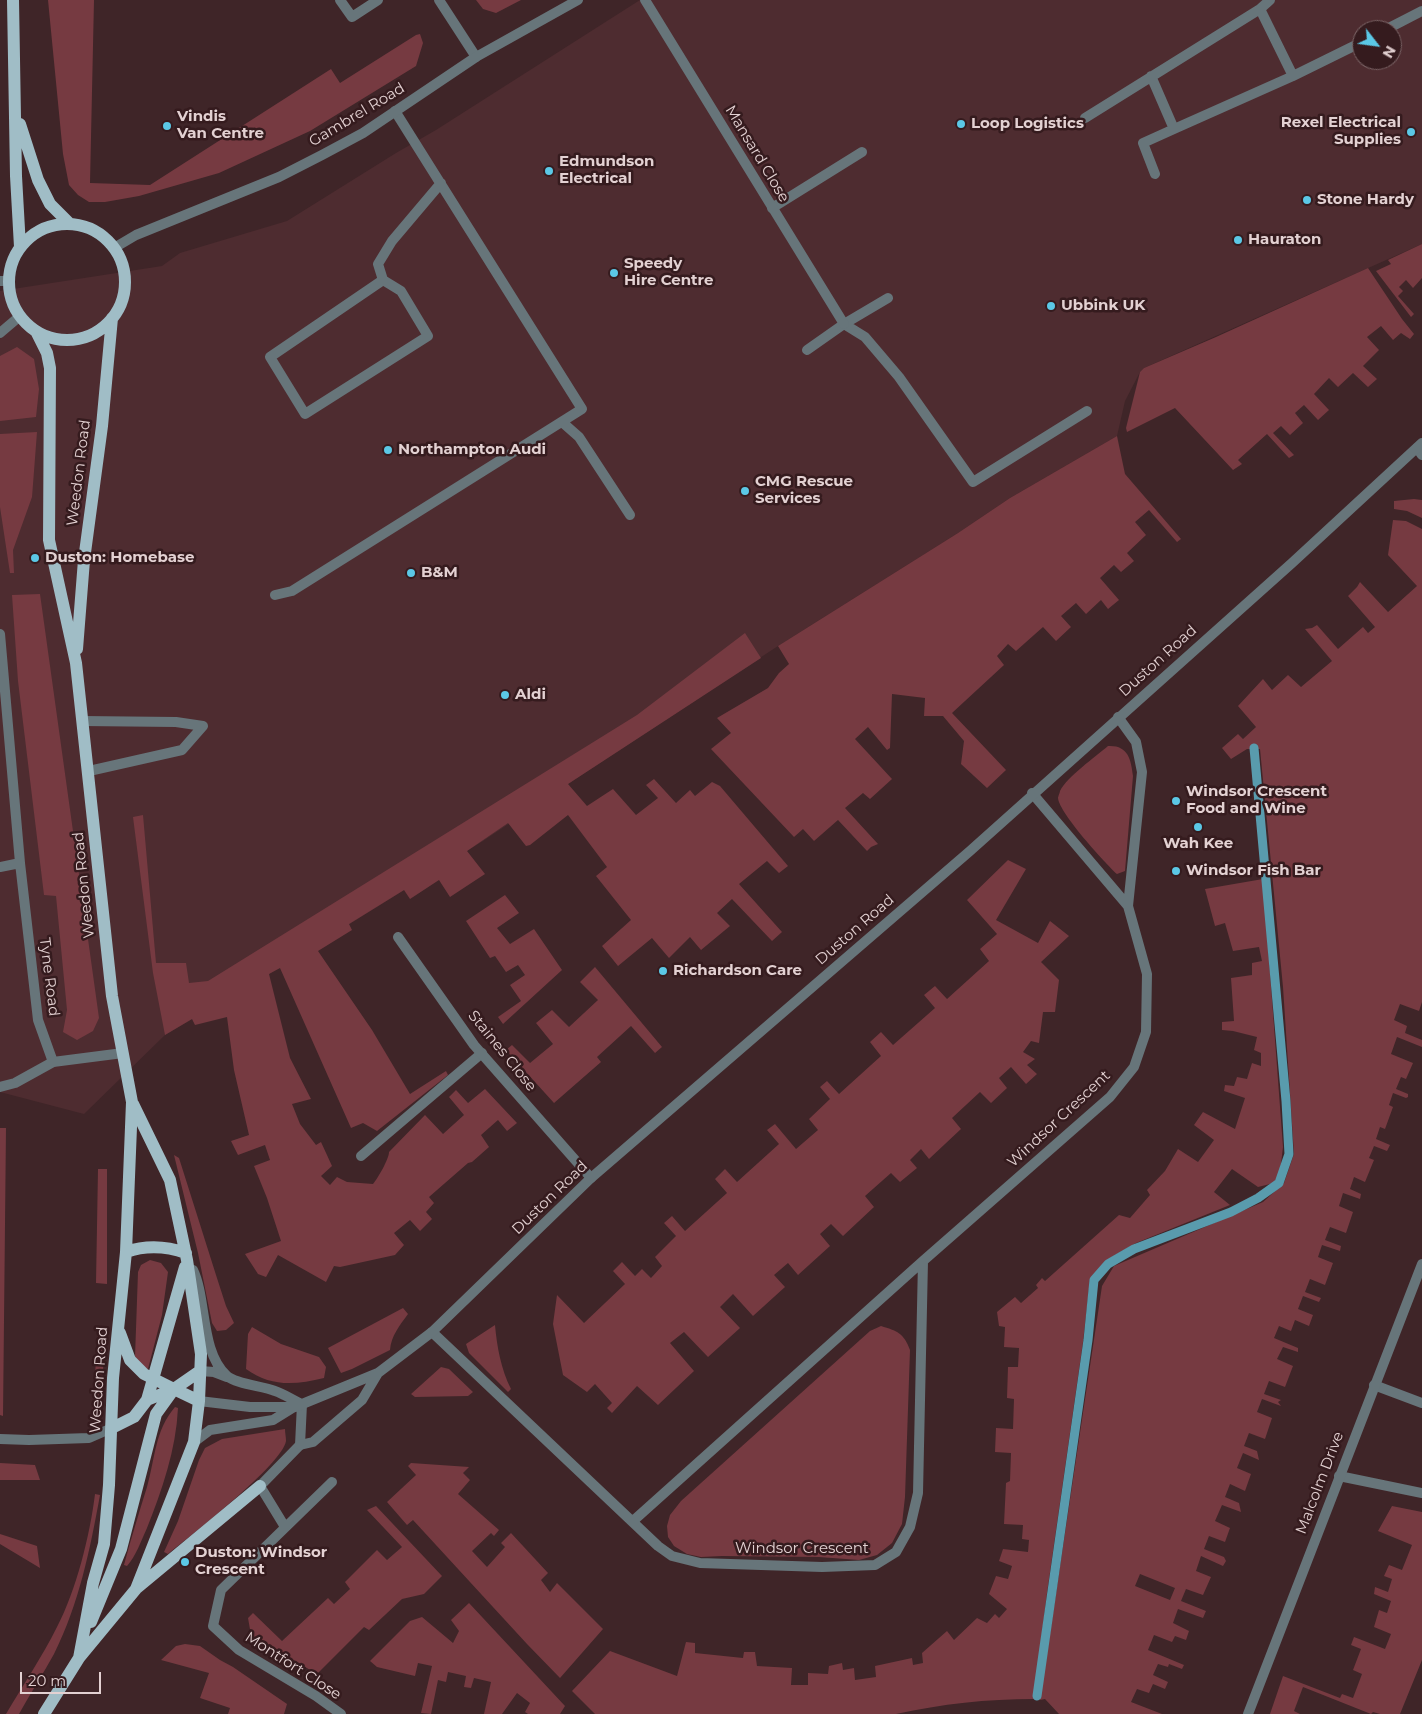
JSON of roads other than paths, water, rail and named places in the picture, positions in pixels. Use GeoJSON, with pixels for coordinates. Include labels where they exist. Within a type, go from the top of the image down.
{"type":"FeatureCollection","features":[{"type":"Feature","properties":{"kind":"main road"},"geometry":{"type":"LineString","coordinates":[[13,0],[16,176],[20,248]]}},
{"type":"Feature","properties":{"kind":"main road"},"geometry":{"type":"LineString","coordinates":[[16,112],[38,180],[50,204],[70,224]]}},
{"type":"Feature","properties":{"kind":"main road"},"geometry":{"type":"LineString","coordinates":[[70,224],[87,227],[102,236],[114,248],[122,265],[125,284],[121,302],[112,318],[100,330],[84,337],[68,340],[51,338],[36,331],[20,316],[13,305],[4,281],[20,248],[34,234],[51,226],[70,224]]}},
{"type":"Feature","properties":{"kind":"main road","name":"Weedon Road"},"geometry":{"type":"LineString","coordinates":[[76,663],[84,560],[102,426],[112,318]]}},
{"type":"Feature","properties":{"kind":"main road","name":"Weedon Road"},"geometry":{"type":"LineString","coordinates":[[36,331],[47,353],[50,368],[50,540],[76,663],[112,996],[132,1102],[126,1252],[113,1378],[110,1485],[104,1544],[93,1583],[79,1658]]}},
{"type":"Feature","properties":{"kind":"main road","name":"Weedon Road"},"geometry":{"type":"LineString","coordinates":[[44,1714],[79,1658],[136,1589],[194,1442],[199,1402],[201,1354],[186,1257],[170,1180],[132,1102]]}},
{"type":"Feature","properties":{"kind":"main road"},"geometry":{"type":"LineString","coordinates":[[126,1252],[140,1247],[170,1248],[186,1257]]}},
{"type":"Feature","properties":{"kind":"main road","name":"Weedon Road"},"geometry":{"type":"LineString","coordinates":[[147,1400],[186,1257]]}},
{"type":"Feature","properties":{"kind":"main road"},"geometry":{"type":"LineString","coordinates":[[119,1330],[130,1360],[144,1374],[199,1402]]}},
{"type":"Feature","properties":{"kind":"main road"},"geometry":{"type":"LineString","coordinates":[[112,1428],[134,1417],[147,1400],[174,1389],[200,1371]]}},
{"type":"Feature","properties":{"kind":"main road"},"geometry":{"type":"LineString","coordinates":[[79,1658],[95,1612],[121,1549],[156,1414],[174,1389]]}},
{"type":"Feature","properties":{"kind":"main road"},"geometry":{"type":"LineString","coordinates":[[136,1589],[260,1486]]}},
{"type":"Feature","properties":{"kind":"street"},"geometry":{"type":"LineString","coordinates":[[340,0],[352,17],[378,0]]}},
{"type":"Feature","properties":{"kind":"street"},"geometry":{"type":"LineString","coordinates":[[439,0],[476,57]]}},
{"type":"Feature","properties":{"kind":"street","name":"Gambrel Road"},"geometry":{"type":"LineString","coordinates":[[114,248],[136,235],[296,168],[362,133],[476,57],[578,0]]}},
{"type":"Feature","properties":{"kind":"street","name":"Mansard Close"},"geometry":{"type":"LineString","coordinates":[[645,0],[844,324]]}},
{"type":"Feature","properties":{"kind":"street"},"geometry":{"type":"LineString","coordinates":[[1085,118],[1260,9],[1270,0]]}},
{"type":"Feature","properties":{"kind":"street"},"geometry":{"type":"LineString","coordinates":[[1260,9],[1293,76]]}},
{"type":"Feature","properties":{"kind":"street"},"geometry":{"type":"LineString","coordinates":[[1402,22],[1422,12]]}},
{"type":"Feature","properties":{"kind":"street"},"geometry":{"type":"LineString","coordinates":[[1155,174],[1143,142],[1293,76],[1352,47]]}},
{"type":"Feature","properties":{"kind":"street"},"geometry":{"type":"LineString","coordinates":[[1151,76],[1174,129]]}},
{"type":"Feature","properties":{"kind":"street"},"geometry":{"type":"LineString","coordinates":[[275,595],[292,591],[582,409],[396,111]]}},
{"type":"Feature","properties":{"kind":"street"},"geometry":{"type":"LineString","coordinates":[[772,208],[862,152]]}},
{"type":"Feature","properties":{"kind":"street"},"geometry":{"type":"LineString","coordinates":[[384,280],[270,358],[305,414],[428,336],[401,291],[384,280],[378,264],[392,241],[441,183]]}},
{"type":"Feature","properties":{"kind":"street"},"geometry":{"type":"LineString","coordinates":[[807,350],[844,324],[888,298]]}},
{"type":"Feature","properties":{"kind":"street"},"geometry":{"type":"LineString","coordinates":[[0,333],[20,316]]}},
{"type":"Feature","properties":{"kind":"street"},"geometry":{"type":"LineString","coordinates":[[844,324],[865,337],[899,378],[973,482],[1087,411]]}},
{"type":"Feature","properties":{"kind":"street"},"geometry":{"type":"LineString","coordinates":[[562,422],[579,437],[630,515]]}},
{"type":"Feature","properties":{"kind":"street","name":"Duston Road"},"geometry":{"type":"LineString","coordinates":[[199,1402],[250,1407],[299,1405],[378,1373],[432,1332],[591,1178],[970,850],[1420,449]]}},
{"type":"Feature","properties":{"kind":"street","name":"Tyne Road"},"geometry":{"type":"LineString","coordinates":[[0,634],[20,863],[38,1020],[53,1062]]}},
{"type":"Feature","properties":{"kind":"street","name":"Windsor Crescent"},"geometry":{"type":"LineString","coordinates":[[633,1522],[923,1261],[1110,1097],[1134,1067],[1146,1032],[1147,974],[1128,906],[1142,772],[1136,742],[1118,717]]}},
{"type":"Feature","properties":{"kind":"street"},"geometry":{"type":"LineString","coordinates":[[82,721],[176,722],[202,726],[182,750],[89,772]]}},
{"type":"Feature","properties":{"kind":"street","name":"Windsor Crescent"},"geometry":{"type":"LineString","coordinates":[[1032,793],[1128,906]]}},
{"type":"Feature","properties":{"kind":"street"},"geometry":{"type":"LineString","coordinates":[[0,867],[20,863]]}},
{"type":"Feature","properties":{"kind":"street","name":"Staines Close"},"geometry":{"type":"LineString","coordinates":[[398,937],[482,1053],[591,1178]]}},
{"type":"Feature","properties":{"kind":"street"},"geometry":{"type":"LineString","coordinates":[[0,1087],[15,1083],[53,1062],[123,1053]]}},
{"type":"Feature","properties":{"kind":"street"},"geometry":{"type":"LineString","coordinates":[[360,1156],[482,1053]]}},
{"type":"Feature","properties":{"kind":"street"},"geometry":{"type":"LineString","coordinates":[[186,1257],[195,1273],[210,1343],[217,1362],[228,1377]]}},
{"type":"Feature","properties":{"kind":"street","name":"Windsor Crescent"},"geometry":{"type":"LineString","coordinates":[[432,1332],[658,1546],[672,1556],[700,1563],[822,1567],[875,1565],[896,1552],[910,1527],[918,1493],[923,1261]]}},
{"type":"Feature","properties":{"kind":"street","name":"Malcolm Drive"},"geometry":{"type":"LineString","coordinates":[[1248,1714],[1422,1264]]}},
{"type":"Feature","properties":{"kind":"street"},"geometry":{"type":"LineString","coordinates":[[200,1371],[214,1372],[250,1385],[275,1391],[299,1405]]}},
{"type":"Feature","properties":{"kind":"street"},"geometry":{"type":"LineString","coordinates":[[285,1527],[260,1486],[300,1445],[313,1442],[362,1400],[378,1373]]}},
{"type":"Feature","properties":{"kind":"street"},"geometry":{"type":"LineString","coordinates":[[1374,1385],[1422,1403]]}},
{"type":"Feature","properties":{"kind":"street"},"geometry":{"type":"LineString","coordinates":[[194,1442],[210,1430],[273,1420],[299,1405]]}},
{"type":"Feature","properties":{"kind":"street"},"geometry":{"type":"LineString","coordinates":[[299,1405],[300,1445]]}},
{"type":"Feature","properties":{"kind":"street"},"geometry":{"type":"LineString","coordinates":[[0,1439],[89,1438],[112,1428]]}},
{"type":"Feature","properties":{"kind":"street"},"geometry":{"type":"LineString","coordinates":[[1339,1476],[1422,1493]]}},
{"type":"Feature","properties":{"kind":"street","name":"Montfort Close"},"geometry":{"type":"LineString","coordinates":[[332,1482],[221,1590],[213,1626],[239,1650],[316,1696],[341,1714]]}},
{"type":"Feature","properties":{"kind":"waterway"},"geometry":{"type":"LineString","coordinates":[[1037,1696],[1088,1340],[1094,1280],[1108,1264],[1134,1249],[1231,1212],[1258,1198],[1279,1183],[1289,1154],[1286,1101],[1254,748]]}},
{"type":"Feature","properties":{"kind":"place","name":"Loop Logistics"},"geometry":{"type":"Point","coordinates":[961,124]}},
{"type":"Feature","properties":{"kind":"place","name":"Vindis Van Centre"},"geometry":{"type":"Point","coordinates":[167,126]}},
{"type":"Feature","properties":{"kind":"place","name":"Rexel Electrical Supplies"},"geometry":{"type":"Point","coordinates":[1411,132]}},
{"type":"Feature","properties":{"kind":"place","name":"Edmundson Electrical"},"geometry":{"type":"Point","coordinates":[549,171]}},
{"type":"Feature","properties":{"kind":"place","name":"Stone Hardy"},"geometry":{"type":"Point","coordinates":[1307,200]}},
{"type":"Feature","properties":{"kind":"place","name":"Hauraton"},"geometry":{"type":"Point","coordinates":[1238,240]}},
{"type":"Feature","properties":{"kind":"place","name":"Speedy Hire Centre"},"geometry":{"type":"Point","coordinates":[614,273]}},
{"type":"Feature","properties":{"kind":"place","name":"Ubbink UK"},"geometry":{"type":"Point","coordinates":[1051,306]}},
{"type":"Feature","properties":{"kind":"place","name":"Northampton Audi"},"geometry":{"type":"Point","coordinates":[388,450]}},
{"type":"Feature","properties":{"kind":"place","name":"CMG Rescue Services"},"geometry":{"type":"Point","coordinates":[745,491]}},
{"type":"Feature","properties":{"kind":"place","name":"Duston: Homebase"},"geometry":{"type":"Point","coordinates":[35,558]}},
{"type":"Feature","properties":{"kind":"place","name":"B&M"},"geometry":{"type":"Point","coordinates":[411,573]}},
{"type":"Feature","properties":{"kind":"place","name":"Aldi"},"geometry":{"type":"Point","coordinates":[505,695]}},
{"type":"Feature","properties":{"kind":"place","name":"Windsor Crescent Food and Wine"},"geometry":{"type":"Point","coordinates":[1176,801]}},
{"type":"Feature","properties":{"kind":"place","name":"Wah Kee"},"geometry":{"type":"Point","coordinates":[1198,827]}},
{"type":"Feature","properties":{"kind":"place","name":"Windsor Fish Bar"},"geometry":{"type":"Point","coordinates":[1176,871]}},
{"type":"Feature","properties":{"kind":"place","name":"Richardson Care"},"geometry":{"type":"Point","coordinates":[663,971]}},
{"type":"Feature","properties":{"kind":"place","name":"Duston: Windsor Crescent"},"geometry":{"type":"Point","coordinates":[185,1562]}}]}
